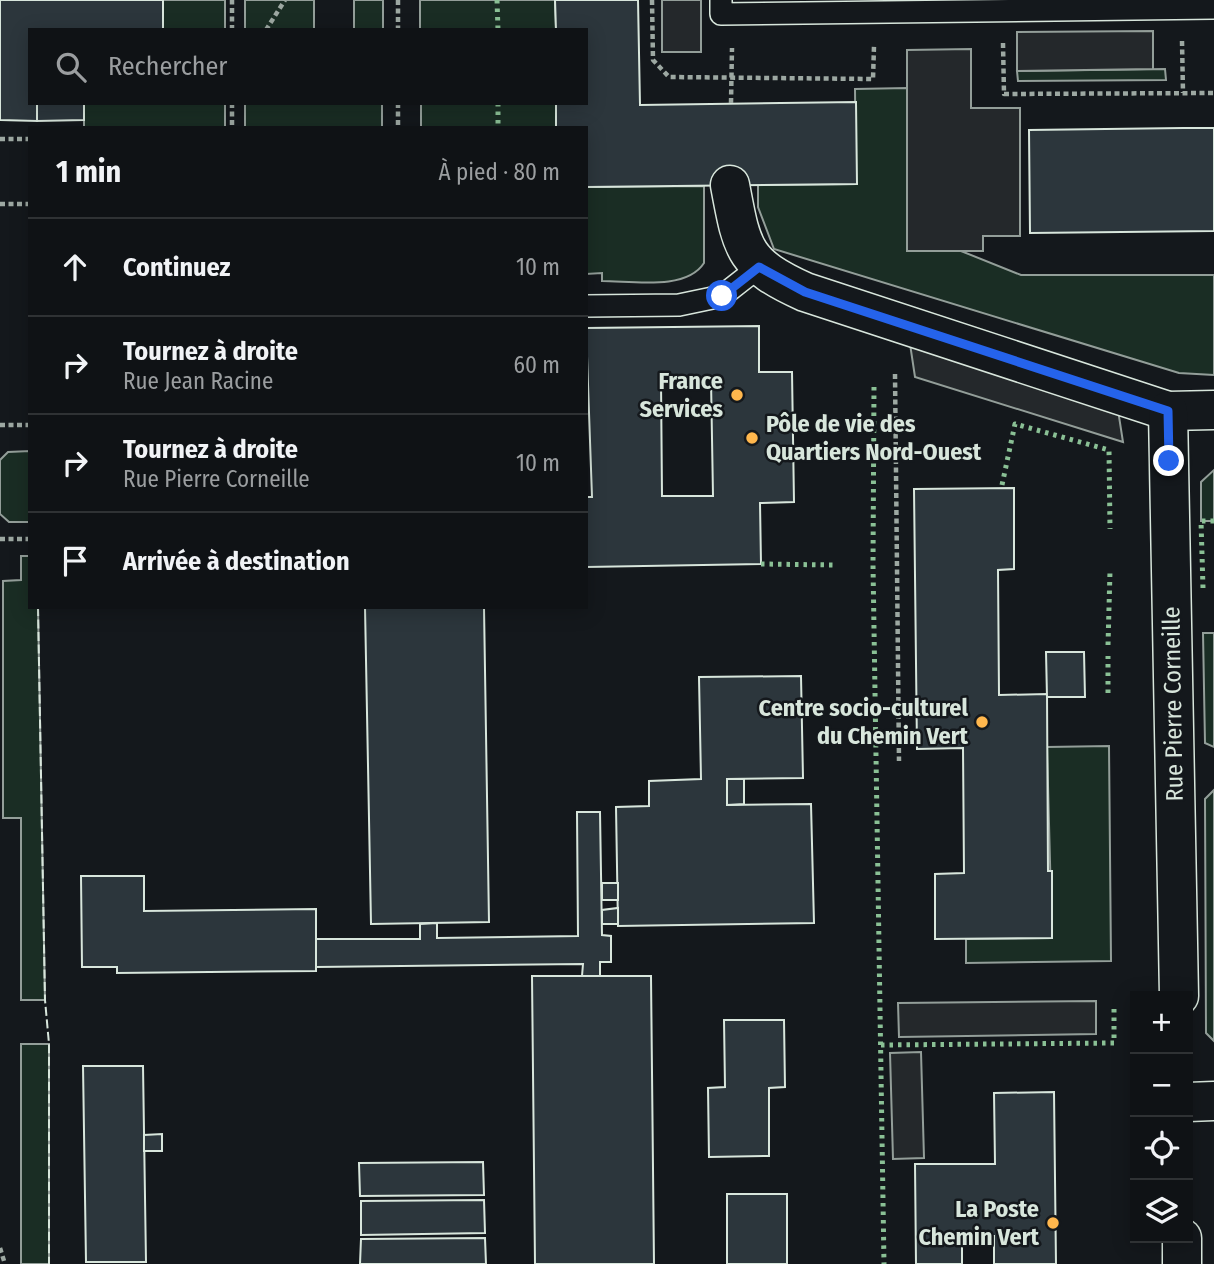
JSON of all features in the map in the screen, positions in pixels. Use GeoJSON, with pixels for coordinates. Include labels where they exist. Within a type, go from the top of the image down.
{"type":"FeatureCollection","features":[{"type":"Feature","properties":{"kind":"street"},"geometry":{"type":"LineString","coordinates":[[730,185],[747,250],[759,267],[805,292],[1168,411],[1214,410]]}},
{"type":"Feature","properties":{"kind":"street","name":"Rue Pierre Corneille"},"geometry":{"type":"LineString","coordinates":[[1168,411],[1179,991]]}},
{"type":"Feature","properties":{"kind":"street"},"geometry":{"type":"LineString","coordinates":[[1193,1102],[1214,1101]]}},
{"type":"Feature","properties":{"kind":"street"},"geometry":{"type":"LineString","coordinates":[[1182,1243],[1182,1264]]}},
{"type":"Feature","properties":{"kind":"lane"},"geometry":{"type":"LineString","coordinates":[[727,7],[874,12],[1214,8]]}},
{"type":"Feature","properties":{"kind":"lane"},"geometry":{"type":"LineString","coordinates":[[588,306],[679,304],[722,296],[759,267]]}},
{"type":"Feature","properties":{"kind":"path"},"geometry":{"type":"LineString","coordinates":[[232,0],[232,28]]}},
{"type":"Feature","properties":{"kind":"path"},"geometry":{"type":"LineString","coordinates":[[267,28],[285,0]]}},
{"type":"Feature","properties":{"kind":"path"},"geometry":{"type":"LineString","coordinates":[[398,0],[398,28]]}},
{"type":"Feature","properties":{"kind":"path"},"geometry":{"type":"LineString","coordinates":[[652,0],[653,60],[669,77],[873,79],[874,12]]}},
{"type":"Feature","properties":{"kind":"path"},"geometry":{"type":"LineString","coordinates":[[727,7],[731,103]]}},
{"type":"Feature","properties":{"kind":"path"},"geometry":{"type":"LineString","coordinates":[[1182,9],[1183,93]]}},
{"type":"Feature","properties":{"kind":"path"},"geometry":{"type":"LineString","coordinates":[[1003,11],[1004,94],[1214,93]]}},
{"type":"Feature","properties":{"kind":"path"},"geometry":{"type":"LineString","coordinates":[[232,105],[232,126]]}},
{"type":"Feature","properties":{"kind":"path"},"geometry":{"type":"LineString","coordinates":[[398,105],[398,126]]}},
{"type":"Feature","properties":{"kind":"path"},"geometry":{"type":"LineString","coordinates":[[0,139],[28,139]]}},
{"type":"Feature","properties":{"kind":"path"},"geometry":{"type":"LineString","coordinates":[[0,204],[28,204]]}},
{"type":"Feature","properties":{"kind":"path"},"geometry":{"type":"LineString","coordinates":[[895,374],[899,761]]}},
{"type":"Feature","properties":{"kind":"path"},"geometry":{"type":"LineString","coordinates":[[0,425],[28,425]]}},
{"type":"Feature","properties":{"kind":"path"},"geometry":{"type":"LineString","coordinates":[[0,539],[28,539]]}},
{"type":"Feature","properties":{"kind":"path"},"geometry":{"type":"LineString","coordinates":[[0,1248],[5,1264]]}},
{"type":"Feature","properties":{"kind":"green space"},"geometry":{"type":"Polygon","coordinates":[[[163,0],[225,0],[225,28],[163,28],[163,0]]]}},
{"type":"Feature","properties":{"kind":"green space"},"geometry":{"type":"Polygon","coordinates":[[[245,0],[314,0],[314,28],[245,28],[245,0]]]}},
{"type":"Feature","properties":{"kind":"green space"},"geometry":{"type":"Polygon","coordinates":[[[354,0],[383,0],[383,28],[354,28],[354,0]]]}},
{"type":"Feature","properties":{"kind":"green space"},"geometry":{"type":"Polygon","coordinates":[[[420,0],[555,0],[556,28],[420,28],[420,0]]]}},
{"type":"Feature","properties":{"kind":"green space"},"geometry":{"type":"Polygon","coordinates":[[[1165,69],[1166,80],[1018,81],[1017,71],[1165,69]]]}},
{"type":"Feature","properties":{"kind":"green space"},"geometry":{"type":"Polygon","coordinates":[[[907,88],[908,251],[961,251],[1021,275],[1214,275],[1214,375],[1179,373],[774,249],[758,207],[758,185],[856,184],[855,89],[907,88]]]}},
{"type":"Feature","properties":{"kind":"green space"},"geometry":{"type":"Polygon","coordinates":[[[84,105],[225,105],[225,126],[84,126],[84,105]]]}},
{"type":"Feature","properties":{"kind":"green space"},"geometry":{"type":"Polygon","coordinates":[[[245,105],[382,105],[382,126],[245,126],[245,105]]]}},
{"type":"Feature","properties":{"kind":"green space"},"geometry":{"type":"Polygon","coordinates":[[[421,105],[556,105],[556,126],[421,126],[421,105]]]}},
{"type":"Feature","properties":{"kind":"green space"},"geometry":{"type":"Polygon","coordinates":[[[704,186],[704,263],[696,272],[672,281],[602,281],[602,273],[588,274],[588,187],[704,186]]]}},
{"type":"Feature","properties":{"kind":"green space"},"geometry":{"type":"Polygon","coordinates":[[[28,451],[28,522],[9,522],[0,514],[0,460],[8,452],[28,451]]]}},
{"type":"Feature","properties":{"kind":"green space"},"geometry":{"type":"Polygon","coordinates":[[[1214,470],[1214,521],[1201,521],[1201,482],[1214,470]]]}},
{"type":"Feature","properties":{"kind":"green space"},"geometry":{"type":"Polygon","coordinates":[[[21,556],[28,556],[28,609],[38,609],[45,1000],[21,1000],[21,818],[3,818],[3,581],[21,580],[21,556]]]}},
{"type":"Feature","properties":{"kind":"green space"},"geometry":{"type":"Polygon","coordinates":[[[1203,633],[1214,633],[1214,747],[1205,743],[1203,633]]]}},
{"type":"Feature","properties":{"kind":"green space"},"geometry":{"type":"Polygon","coordinates":[[[1109,746],[1111,961],[966,963],[966,939],[1052,938],[1047,747],[1109,746]]]}},
{"type":"Feature","properties":{"kind":"green space"},"geometry":{"type":"Polygon","coordinates":[[[1214,790],[1214,1041],[1206,1033],[1205,799],[1214,790]]]}},
{"type":"Feature","properties":{"kind":"green space"},"geometry":{"type":"Polygon","coordinates":[[[21,1044],[49,1044],[49,1264],[21,1264],[21,1044]]]}},
{"type":"Feature","properties":{"kind":"shaded area"},"geometry":{"type":"Polygon","coordinates":[[[662,0],[701,0],[701,52],[662,52],[662,0]]]}},
{"type":"Feature","properties":{"kind":"shaded area"},"geometry":{"type":"Polygon","coordinates":[[[1153,31],[1153,69],[1017,71],[1017,32],[1153,31]]]}},
{"type":"Feature","properties":{"kind":"shaded area"},"geometry":{"type":"Polygon","coordinates":[[[971,49],[971,108],[1020,108],[1020,236],[983,236],[983,251],[907,251],[907,50],[971,49]]]}},
{"type":"Feature","properties":{"kind":"shaded area"},"geometry":{"type":"Polygon","coordinates":[[[910,344],[1118,410],[1123,442],[915,377],[910,344]]]}},
{"type":"Feature","properties":{"kind":"shaded area"},"geometry":{"type":"Polygon","coordinates":[[[1096,1001],[1096,1034],[899,1037],[898,1003],[1096,1001]]]}},
{"type":"Feature","properties":{"kind":"shaded area"},"geometry":{"type":"Polygon","coordinates":[[[921,1052],[924,1158],[893,1159],[890,1053],[921,1052]]]}},
{"type":"Feature","properties":{"kind":"building"},"geometry":{"type":"Polygon","coordinates":[[[0,0],[163,0],[163,28],[28,28],[28,105],[37,105],[37,121],[0,120],[0,0]]]}},
{"type":"Feature","properties":{"kind":"building"},"geometry":{"type":"Polygon","coordinates":[[[555,0],[638,0],[640,105],[856,102],[857,184],[588,187],[588,126],[556,126],[556,105],[588,105],[588,28],[556,28],[555,0]]]}},
{"type":"Feature","properties":{"kind":"building"},"geometry":{"type":"Polygon","coordinates":[[[37,105],[84,105],[84,120],[37,121],[37,105]]]}},
{"type":"Feature","properties":{"kind":"building"},"geometry":{"type":"Polygon","coordinates":[[[1214,128],[1214,231],[1030,233],[1029,130],[1214,128]]]}},
{"type":"Feature","properties":{"kind":"building","name":"Pôle de vie des Quartiers Nord-Ouest"},"geometry":{"type":"Polygon","coordinates":[[[759,326],[759,372],[792,372],[794,502],[760,503],[761,564],[588,567],[588,497],[592,497],[588,328],[759,326]],[[661,380],[662,496],[713,496],[711,380],[661,380]]]}},
{"type":"Feature","properties":{"kind":"building","name":"Centre socio-culturel du Chemin Vert"},"geometry":{"type":"Polygon","coordinates":[[[1014,488],[1014,569],[998,570],[999,695],[1047,694],[1048,871],[1052,871],[1052,938],[935,939],[935,874],[964,873],[963,748],[917,749],[914,489],[1014,488]]]}},
{"type":"Feature","properties":{"kind":"building"},"geometry":{"type":"Polygon","coordinates":[[[365,609],[484,609],[489,922],[371,924],[365,609]]]}},
{"type":"Feature","properties":{"kind":"building"},"geometry":{"type":"Polygon","coordinates":[[[1046,652],[1084,652],[1085,697],[1047,697],[1046,652]]]}},
{"type":"Feature","properties":{"kind":"building"},"geometry":{"type":"Polygon","coordinates":[[[801,676],[803,778],[727,779],[727,805],[811,804],[814,923],[618,926],[616,807],[649,806],[649,781],[701,779],[699,677],[801,676]]]}},
{"type":"Feature","properties":{"kind":"building"},"geometry":{"type":"Polygon","coordinates":[[[727,779],[744,779],[744,804],[727,805],[727,779]]]}},
{"type":"Feature","properties":{"kind":"building"},"geometry":{"type":"Polygon","coordinates":[[[577,812],[600,812],[602,935],[611,936],[611,962],[600,962],[600,976],[582,976],[583,964],[316,967],[316,939],[420,939],[420,924],[437,923],[437,938],[578,936],[577,812]]]}},
{"type":"Feature","properties":{"kind":"building"},"geometry":{"type":"Polygon","coordinates":[[[81,876],[144,876],[144,911],[316,909],[316,971],[117,973],[117,967],[82,967],[81,876]]]}},
{"type":"Feature","properties":{"kind":"building"},"geometry":{"type":"Polygon","coordinates":[[[602,883],[618,883],[618,900],[602,900],[602,883]]]}},
{"type":"Feature","properties":{"kind":"building"},"geometry":{"type":"Polygon","coordinates":[[[618,908],[618,924],[602,924],[602,910],[618,908]]]}},
{"type":"Feature","properties":{"kind":"building"},"geometry":{"type":"Polygon","coordinates":[[[532,976],[651,976],[654,1264],[535,1264],[532,976]]]}},
{"type":"Feature","properties":{"kind":"building"},"geometry":{"type":"Polygon","coordinates":[[[724,1020],[784,1020],[785,1087],[769,1088],[769,1156],[709,1157],[708,1088],[725,1087],[724,1020]]]}},
{"type":"Feature","properties":{"kind":"building"},"geometry":{"type":"Polygon","coordinates":[[[83,1066],[143,1066],[146,1262],[86,1262],[83,1066]]]}},
{"type":"Feature","properties":{"kind":"building"},"geometry":{"type":"Polygon","coordinates":[[[1054,1092],[1056,1264],[994,1264],[994,1236],[962,1236],[962,1264],[916,1264],[915,1164],[995,1164],[994,1093],[1054,1092]]]}},
{"type":"Feature","properties":{"kind":"building"},"geometry":{"type":"Polygon","coordinates":[[[162,1134],[162,1151],[144,1151],[144,1135],[162,1134]]]}},
{"type":"Feature","properties":{"kind":"building"},"geometry":{"type":"Polygon","coordinates":[[[483,1162],[484,1195],[360,1196],[359,1163],[483,1162]]]}},
{"type":"Feature","properties":{"kind":"building"},"geometry":{"type":"Polygon","coordinates":[[[727,1194],[787,1194],[787,1264],[727,1264],[727,1194]]]}},
{"type":"Feature","properties":{"kind":"building"},"geometry":{"type":"Polygon","coordinates":[[[484,1200],[485,1233],[361,1235],[361,1201],[484,1200]]]}},
{"type":"Feature","properties":{"kind":"building"},"geometry":{"type":"Polygon","coordinates":[[[485,1238],[486,1264],[360,1264],[361,1239],[485,1238]]]}},
{"type":"Feature","properties":{"kind":"hedge"},"geometry":{"type":"LineString","coordinates":[[497,0],[498,28]]}},
{"type":"Feature","properties":{"kind":"hedge"},"geometry":{"type":"LineString","coordinates":[[498,105],[498,126]]}},
{"type":"Feature","properties":{"kind":"hedge"},"geometry":{"type":"LineString","coordinates":[[874,387],[873,565],[884,1264]]}},
{"type":"Feature","properties":{"kind":"hedge"},"geometry":{"type":"LineString","coordinates":[[1002,485],[1015,424],[1109,450],[1110,529]]}},
{"type":"Feature","properties":{"kind":"hedge"},"geometry":{"type":"LineString","coordinates":[[1203,588],[1201,521],[1214,521]]}},
{"type":"Feature","properties":{"kind":"hedge"},"geometry":{"type":"LineString","coordinates":[[761,564],[834,565]]}},
{"type":"Feature","properties":{"kind":"hedge"},"geometry":{"type":"LineString","coordinates":[[1108,645],[1110,571]]}},
{"type":"Feature","properties":{"kind":"hedge"},"geometry":{"type":"LineString","coordinates":[[1108,656],[1108,693]]}},
{"type":"Feature","properties":{"kind":"hedge"},"geometry":{"type":"LineString","coordinates":[[881,1045],[1114,1043],[1114,1009]]}},
{"type":"Feature","properties":{"kind":"fence"},"geometry":{"type":"LineString","coordinates":[[38,609],[45,1000],[49,1044],[49,1264]]}},
{"type":"Feature","properties":{"kind":"place","name":"France Services"},"geometry":{"type":"Point","coordinates":[737,395]}},
{"type":"Feature","properties":{"kind":"place","name":"Pôle de vie des Quartiers Nord-Ouest"},"geometry":{"type":"Point","coordinates":[752,438]}},
{"type":"Feature","properties":{"kind":"place","name":"Centre socio-culturel du Chemin Vert"},"geometry":{"type":"Point","coordinates":[982,722]}},
{"type":"Feature","properties":{"kind":"place","name":"La Poste Chemin Vert"},"geometry":{"type":"Point","coordinates":[1053,1223]}},
{"type":"Feature","properties":{"kind":"route"},"geometry":{"type":"LineString","coordinates":[[722,296],[759,267],[771,277],[805,292],[1168,411],[1169,461]]}}]}
